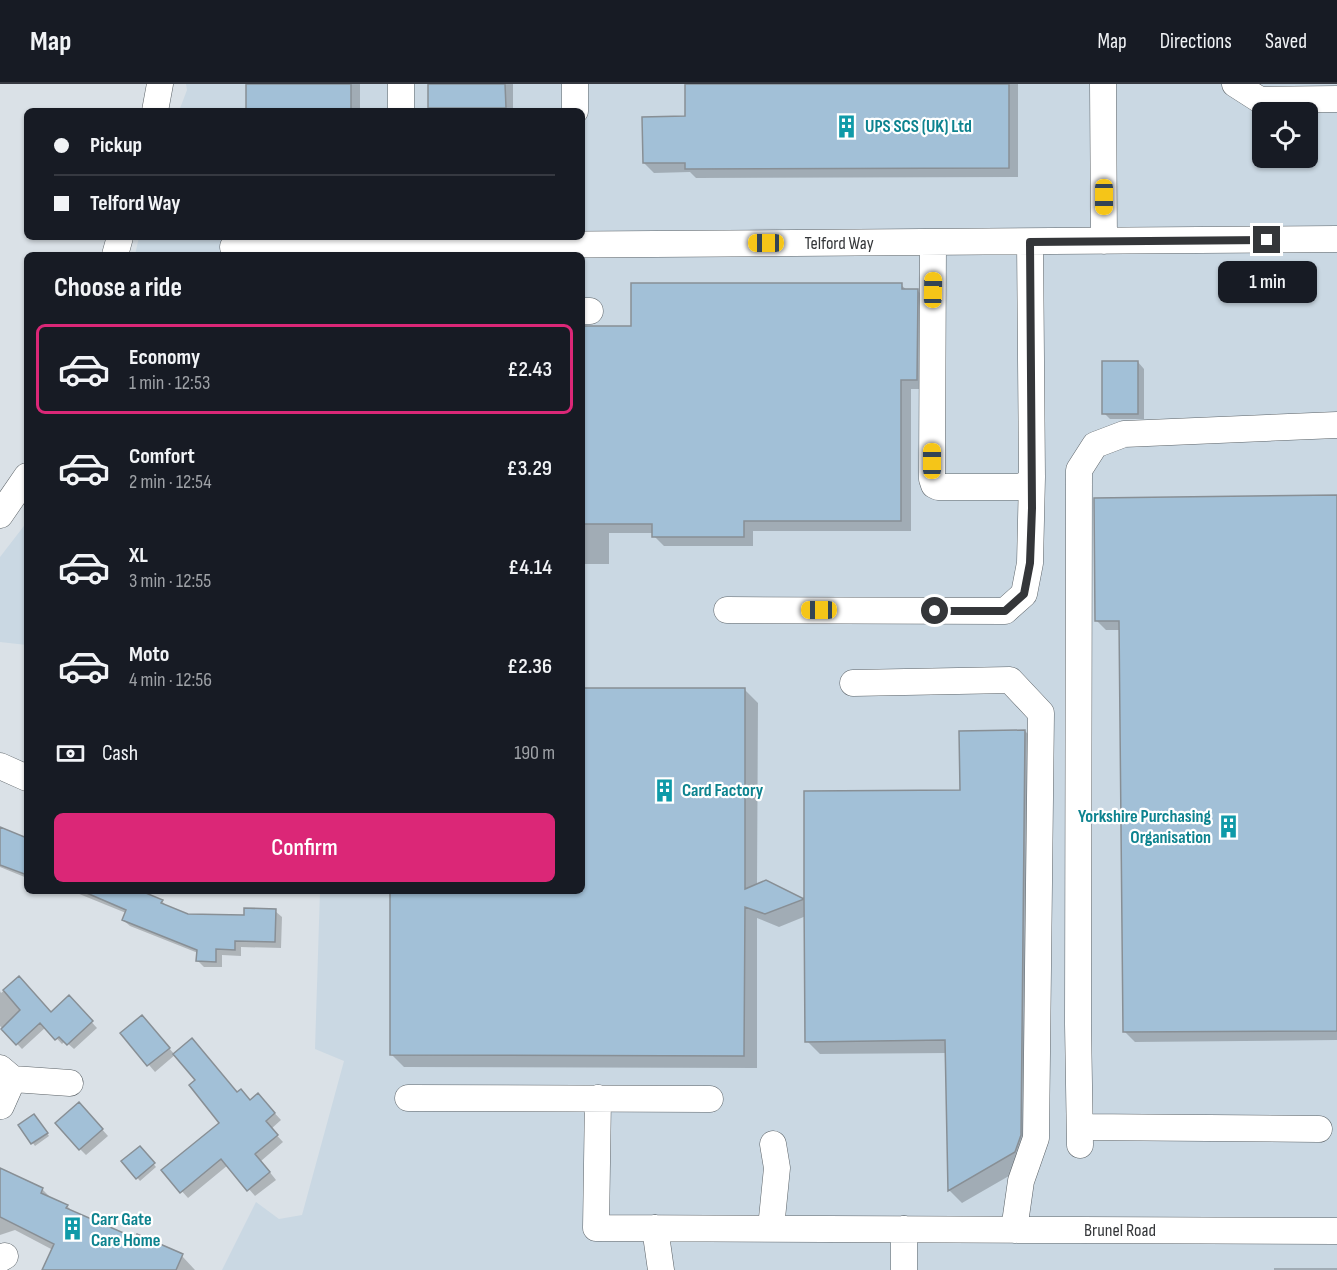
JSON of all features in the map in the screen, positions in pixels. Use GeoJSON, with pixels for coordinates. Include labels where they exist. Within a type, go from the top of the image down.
{"type":"FeatureCollection","features":[{"type":"Feature","properties":{"kind":"street"},"geometry":{"type":"LineString","coordinates":[[156,108],[160,84]]}},
{"type":"Feature","properties":{"kind":"street"},"geometry":{"type":"LineString","coordinates":[[401,84],[401,108]]}},
{"type":"Feature","properties":{"kind":"street"},"geometry":{"type":"LineString","coordinates":[[575,84],[575,108]]}},
{"type":"Feature","properties":{"kind":"street"},"geometry":{"type":"LineString","coordinates":[[1103,84],[1104,242]]}},
{"type":"Feature","properties":{"kind":"street"},"geometry":{"type":"LineString","coordinates":[[1235,84],[1260,100],[1337,99]]}},
{"type":"Feature","properties":{"kind":"street","name":"Telford Way"},"geometry":{"type":"LineString","coordinates":[[233,246],[415,242],[470,250],[574,241],[1104,242],[1337,239]]}},
{"type":"Feature","properties":{"kind":"street"},"geometry":{"type":"LineString","coordinates":[[933,242],[932,479],[934,485],[938,487],[1020,487],[1028,483],[1032,477]]}},
{"type":"Feature","properties":{"kind":"street"},"geometry":{"type":"LineString","coordinates":[[727,610],[1005,611],[1024,594],[1030,563],[1032,477],[1030,242]]}},
{"type":"Feature","properties":{"kind":"street"},"geometry":{"type":"LineString","coordinates":[[1323,1135],[1080,1136],[1078,1024],[1079,470],[1095,445],[1124,434],[1337,425]]}},
{"type":"Feature","properties":{"kind":"street"},"geometry":{"type":"LineString","coordinates":[[0,515],[24,480]]}},
{"type":"Feature","properties":{"kind":"street"},"geometry":{"type":"LineString","coordinates":[[853,683],[1010,680],[1041,713],[1036,1138],[1021,1181],[1014,1230]]}},
{"type":"Feature","properties":{"kind":"street"},"geometry":{"type":"LineString","coordinates":[[0,766],[24,777]]}},
{"type":"Feature","properties":{"kind":"street"},"geometry":{"type":"LineString","coordinates":[[1,1106],[7,1073],[70,1083]]}},
{"type":"Feature","properties":{"kind":"street"},"geometry":{"type":"LineString","coordinates":[[408,1098],[710,1099]]}},
{"type":"Feature","properties":{"kind":"street","name":"Brunel Road"},"geometry":{"type":"LineString","coordinates":[[598,1098],[596,1228],[1337,1232]]}},
{"type":"Feature","properties":{"kind":"street"},"geometry":{"type":"LineString","coordinates":[[771,1228],[777,1168],[773,1144]]}},
{"type":"Feature","properties":{"kind":"street"},"geometry":{"type":"LineString","coordinates":[[655,1228],[661,1270]]}},
{"type":"Feature","properties":{"kind":"street"},"geometry":{"type":"LineString","coordinates":[[904,1229],[904,1270]]}},
{"type":"Feature","properties":{"kind":"shaded area"},"geometry":{"type":"Polygon","coordinates":[[[186,84],[1337,84],[1337,1270],[222,1270],[256,1202],[279,1219],[302,1215],[344,1061],[315,1049],[320,894],[585,894],[585,252],[136,252],[138,240],[585,240],[585,108],[180,108],[187,90],[186,84]]]}},
{"type":"Feature","properties":{"kind":"shaded area"},"geometry":{"type":"Polygon","coordinates":[[[24,526],[24,645],[0,642],[0,557],[24,526]]]}},
{"type":"Feature","properties":{"kind":"building"},"geometry":{"type":"Polygon","coordinates":[[[246,84],[351,84],[351,108],[246,108],[246,84]]]}},
{"type":"Feature","properties":{"kind":"building"},"geometry":{"type":"Polygon","coordinates":[[[428,84],[505,84],[506,108],[428,108],[428,84]]]}},
{"type":"Feature","properties":{"kind":"building","name":"UPS SCS (UK) Ltd"},"geometry":{"type":"Polygon","coordinates":[[[685,84],[1009,84],[1009,168],[685,169],[685,163],[643,163],[642,117],[685,116],[685,84]]]}},
{"type":"Feature","properties":{"kind":"building"},"geometry":{"type":"Polygon","coordinates":[[[631,283],[902,283],[902,289],[918,289],[917,380],[901,380],[901,521],[744,521],[744,537],[652,537],[652,524],[585,524],[585,326],[631,326],[631,283]]]}},
{"type":"Feature","properties":{"kind":"building"},"geometry":{"type":"Polygon","coordinates":[[[1102,361],[1138,361],[1138,414],[1102,414],[1102,361]]]}},
{"type":"Feature","properties":{"kind":"building","name":"Yorkshire Purchasing Organisation"},"geometry":{"type":"Polygon","coordinates":[[[1337,495],[1337,1031],[1123,1032],[1119,621],[1095,621],[1094,498],[1337,495]]]}},
{"type":"Feature","properties":{"kind":"building","name":"Card Factory"},"geometry":{"type":"Polygon","coordinates":[[[585,688],[745,688],[745,889],[766,880],[804,899],[765,914],[745,907],[744,1056],[390,1055],[390,894],[585,894],[585,688]]]}},
{"type":"Feature","properties":{"kind":"building","name":"Card Factory"},"geometry":{"type":"Polygon","coordinates":[[[1025,730],[1021,1135],[1015,1152],[948,1191],[945,1040],[805,1042],[804,791],[960,790],[959,731],[1025,730]]]}},
{"type":"Feature","properties":{"kind":"building"},"geometry":{"type":"Polygon","coordinates":[[[0,827],[24,837],[24,874],[0,865],[0,827]]]}},
{"type":"Feature","properties":{"kind":"building"},"geometry":{"type":"Polygon","coordinates":[[[89,894],[148,894],[163,900],[161,903],[188,914],[244,915],[244,908],[276,909],[275,942],[235,941],[235,950],[216,949],[216,962],[196,961],[197,950],[122,920],[126,910],[89,894]]]}},
{"type":"Feature","properties":{"kind":"building"},"geometry":{"type":"Polygon","coordinates":[[[19,976],[51,1012],[69,995],[93,1021],[67,1045],[59,1037],[55,1040],[40,1023],[16,1045],[1,1029],[20,1010],[3,990],[19,976]]]}},
{"type":"Feature","properties":{"kind":"building"},"geometry":{"type":"Polygon","coordinates":[[[142,1015],[170,1048],[147,1066],[120,1033],[142,1015]]]}},
{"type":"Feature","properties":{"kind":"building"},"geometry":{"type":"Polygon","coordinates":[[[192,1038],[237,1092],[241,1089],[250,1100],[258,1093],[275,1113],[266,1121],[278,1135],[255,1154],[270,1172],[247,1191],[221,1159],[180,1193],[161,1170],[219,1123],[189,1085],[195,1080],[173,1054],[192,1038]]]}},
{"type":"Feature","properties":{"kind":"building"},"geometry":{"type":"Polygon","coordinates":[[[79,1102],[103,1129],[79,1150],[55,1123],[79,1102]]]}},
{"type":"Feature","properties":{"kind":"building"},"geometry":{"type":"Polygon","coordinates":[[[34,1114],[48,1133],[31,1144],[18,1125],[34,1114]]]}},
{"type":"Feature","properties":{"kind":"building"},"geometry":{"type":"Polygon","coordinates":[[[140,1146],[155,1163],[136,1179],[121,1161],[140,1146]]]}},
{"type":"Feature","properties":{"kind":"building","name":"Carr Gate Care Home"},"geometry":{"type":"Polygon","coordinates":[[[0,1168],[43,1188],[41,1193],[68,1205],[66,1208],[135,1238],[137,1234],[183,1254],[176,1270],[42,1270],[54,1244],[0,1217],[0,1168]]]}},
{"type":"Feature","properties":{"kind":"place","name":"UPS SCS (UK) Ltd"},"geometry":{"type":"Point","coordinates":[847,126]}},
{"type":"Feature","properties":{"kind":"place","name":"Card Factory"},"geometry":{"type":"Point","coordinates":[664,790]}},
{"type":"Feature","properties":{"kind":"place","name":"Yorkshire Purchasing Organisation"},"geometry":{"type":"Point","coordinates":[1229,826]}},
{"type":"Feature","properties":{"kind":"place","name":"Carr Gate Care Home"},"geometry":{"type":"Point","coordinates":[73,1229]}},
{"type":"Feature","properties":{"kind":"route"},"geometry":{"type":"LineString","coordinates":[[935,611],[1005,611],[1024,594],[1030,563],[1032,508],[1030,242],[1267,240]]}}]}
